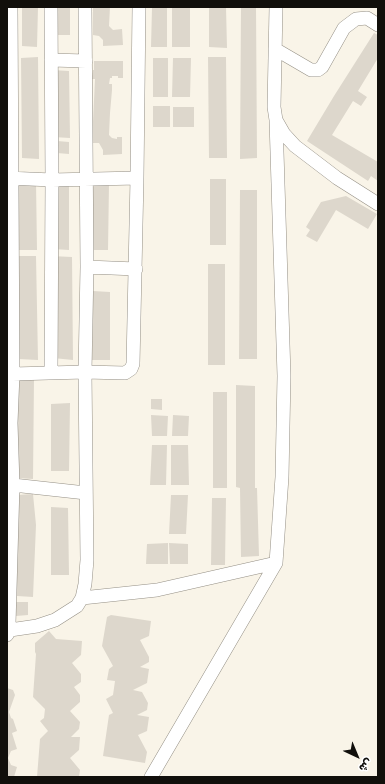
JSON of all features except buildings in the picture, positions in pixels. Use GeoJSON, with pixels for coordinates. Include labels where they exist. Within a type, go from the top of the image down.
{"type":"FeatureCollection","features":[{"type":"Feature","properties":{"kind":"street"},"geometry":{"type":"LineString","coordinates":[[51,7],[51,373]]}},
{"type":"Feature","properties":{"kind":"street"},"geometry":{"type":"LineString","coordinates":[[9,13],[9,218],[12,374],[9,423],[13,485],[8,633],[38,626],[55,620],[77,606],[82,598],[86,584],[85,372],[87,179],[85,7]]}},
{"type":"Feature","properties":{"kind":"street"},"geometry":{"type":"LineString","coordinates":[[12,374],[85,372],[125,373],[131,369],[133,364],[138,178],[139,7]]}},
{"type":"Feature","properties":{"kind":"street"},"geometry":{"type":"LineString","coordinates":[[151,777],[276,563],[282,477],[284,376],[276,120],[274,107],[276,7]]}},
{"type":"Feature","properties":{"kind":"street"},"geometry":{"type":"LineString","coordinates":[[275,49],[311,70],[318,70],[322,67],[344,28],[356,19],[367,18],[378,25]]}},
{"type":"Feature","properties":{"kind":"street"},"geometry":{"type":"LineString","coordinates":[[51,60],[86,61]]}},
{"type":"Feature","properties":{"kind":"street"},"geometry":{"type":"LineString","coordinates":[[276,120],[284,134],[295,146],[337,178],[378,204]]}},
{"type":"Feature","properties":{"kind":"street"},"geometry":{"type":"LineString","coordinates":[[9,178],[52,180],[138,178]]}},
{"type":"Feature","properties":{"kind":"street"},"geometry":{"type":"LineString","coordinates":[[87,267],[136,269]]}},
{"type":"Feature","properties":{"kind":"street"},"geometry":{"type":"LineString","coordinates":[[13,485],[86,493]]}},
{"type":"Feature","properties":{"kind":"street"},"geometry":{"type":"LineString","coordinates":[[82,598],[157,590],[276,563]]}}]}
